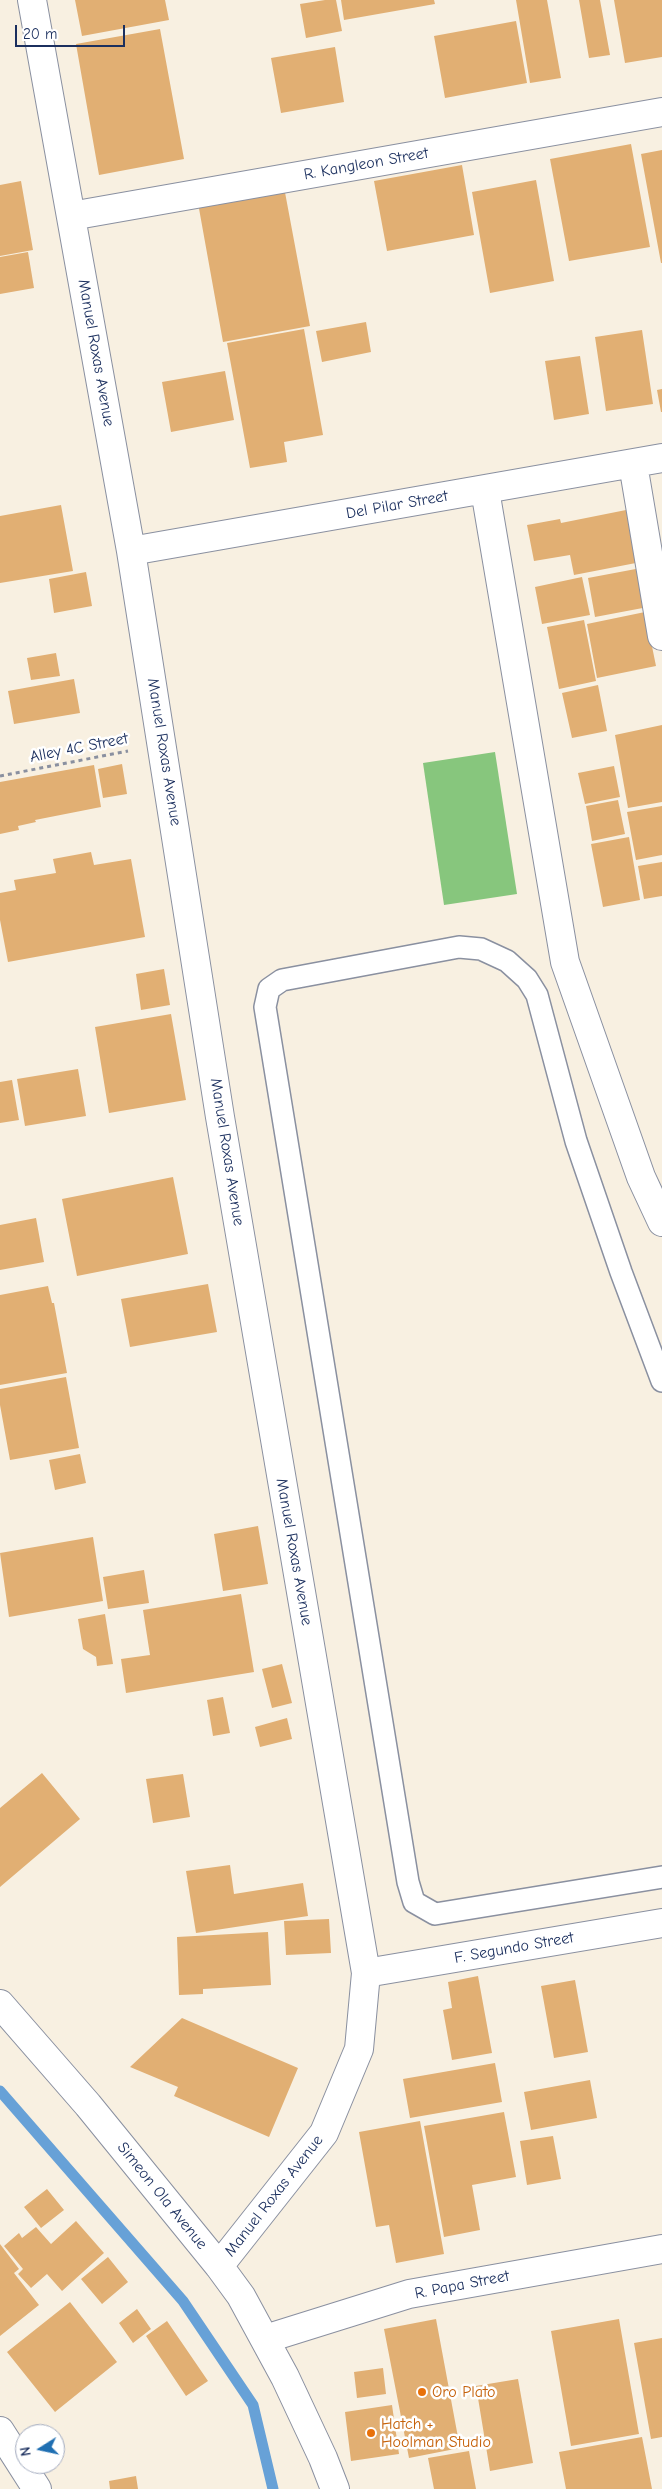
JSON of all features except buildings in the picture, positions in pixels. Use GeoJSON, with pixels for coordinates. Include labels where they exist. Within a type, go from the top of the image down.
{"type":"FeatureCollection","features":[{"type":"Feature","properties":{"kind":"street","name":"Manuel Roxas Avenue"},"geometry":{"type":"LineString","coordinates":[[32,0],[131,551],[220,1117],[366,1973],[359,2049],[324,2133],[219,2266]]}},
{"type":"Feature","properties":{"kind":"street","name":"R. Kangleon Street"},"geometry":{"type":"LineString","coordinates":[[71,216],[662,112]]}},
{"type":"Feature","properties":{"kind":"street","name":"Del Pilar Street"},"geometry":{"type":"LineString","coordinates":[[131,551],[662,458]]}},
{"type":"Feature","properties":{"kind":"street"},"geometry":{"type":"LineString","coordinates":[[633,464],[662,636]]}},
{"type":"Feature","properties":{"kind":"street"},"geometry":{"type":"LineString","coordinates":[[485,490],[565,962],[641,1178],[662,1222]]}},
{"type":"Feature","properties":{"kind":"street","name":"F. Segundo Street"},"geometry":{"type":"LineString","coordinates":[[366,1973],[662,1923]]}},
{"type":"Feature","properties":{"kind":"street","name":"Simeon Ola Avenue"},"geometry":{"type":"LineString","coordinates":[[0,2004],[94,2113],[219,2266],[240,2296],[266,2339],[323,2458],[334,2489]]}},
{"type":"Feature","properties":{"kind":"street","name":"R. Papa Street"},"geometry":{"type":"LineString","coordinates":[[266,2339],[409,2294],[662,2249]]}},
{"type":"Feature","properties":{"kind":"street"},"geometry":{"type":"LineString","coordinates":[[0,2430],[38,2489]]}},
{"type":"Feature","properties":{"kind":"lane"},"geometry":{"type":"LineString","coordinates":[[662,1381],[621,1272],[576,1141],[536,995],[528,979],[507,961],[490,953],[481,949],[459,947],[282,980],[270,989],[264,1007],[408,1882],[414,1902],[435,1914],[662,1877]]}},
{"type":"Feature","properties":{"kind":"path","name":"Alley 4C Street"},"geometry":{"type":"LineString","coordinates":[[0,776],[163,745]]}},
{"type":"Feature","properties":{"kind":"green space"},"geometry":{"type":"Polygon","coordinates":[[[495,752],[517,894],[444,905],[423,763],[495,752]]]}},
{"type":"Feature","properties":{"kind":"waterway"},"geometry":{"type":"LineString","coordinates":[[0,2091],[183,2301],[253,2405],[273,2489]]}},
{"type":"Feature","properties":{"kind":"place","name":"Oro Plato"},"geometry":{"type":"Point","coordinates":[422,2392]}},
{"type":"Feature","properties":{"kind":"place","name":"Hatch + Hoolman Studio"},"geometry":{"type":"Point","coordinates":[371,2433]}}]}
